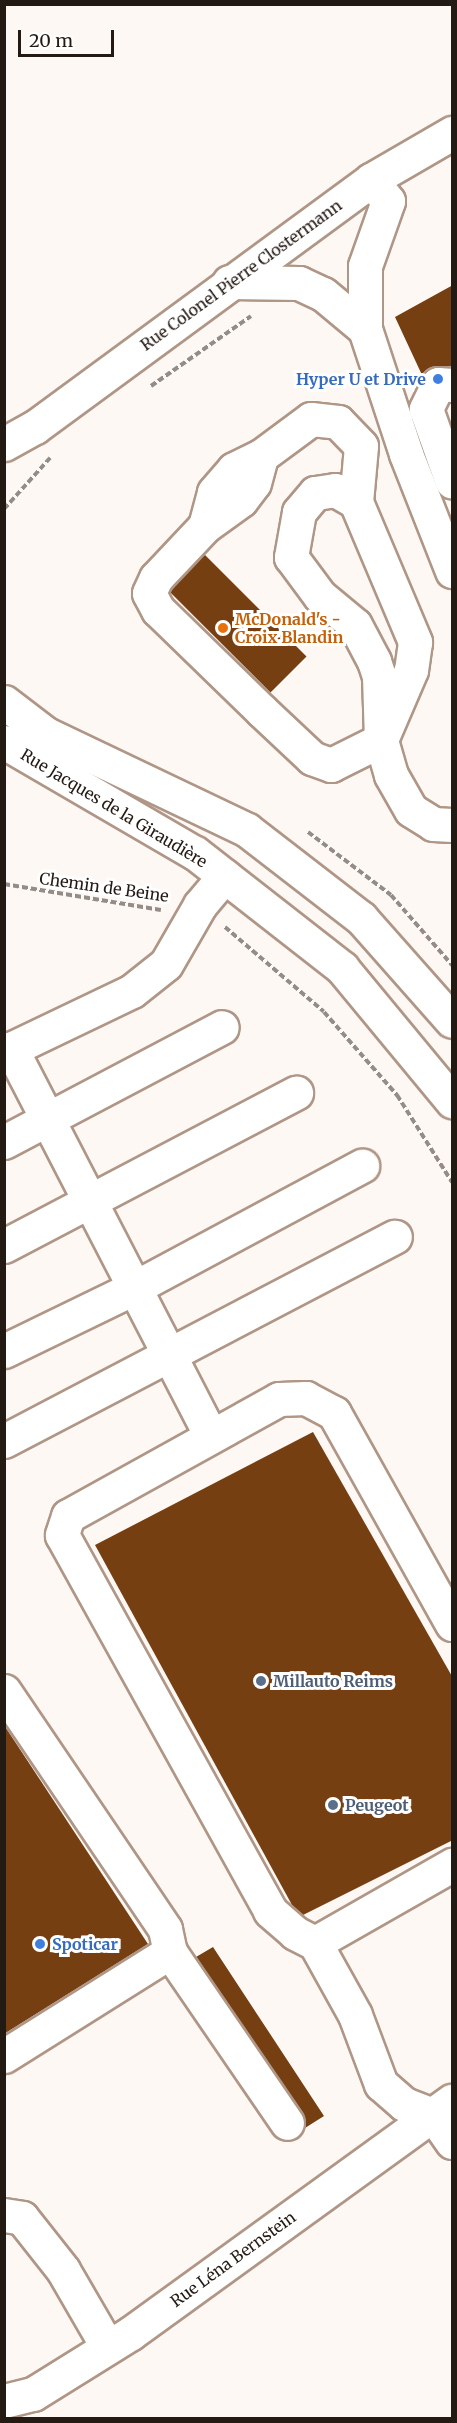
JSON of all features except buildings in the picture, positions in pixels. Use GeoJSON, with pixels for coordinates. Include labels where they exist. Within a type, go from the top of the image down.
{"type":"FeatureCollection","features":[{"type":"Feature","properties":{"kind":"street","name":"Rue Colonel Pierre Clostermann"},"geometry":{"type":"LineString","coordinates":[[4,444],[35,427],[229,282],[371,180],[453,133]]}},
{"type":"Feature","properties":{"kind":"street"},"geometry":{"type":"LineString","coordinates":[[371,180],[388,201],[365,266],[365,329],[406,454],[453,571]]}},
{"type":"Feature","properties":{"kind":"street"},"geometry":{"type":"LineString","coordinates":[[229,282],[299,283],[323,294],[365,329]]}},
{"type":"Feature","properties":{"kind":"street"},"geometry":{"type":"LineString","coordinates":[[453,385],[438,384],[426,409],[453,482]]}},
{"type":"Feature","properties":{"kind":"street"},"geometry":{"type":"LineString","coordinates":[[311,419],[338,422],[361,446],[356,502],[416,642],[411,670],[381,740],[331,765],[312,758],[158,610],[149,593],[156,578],[205,526],[241,500],[254,483],[261,456],[311,419]]}},
{"type":"Feature","properties":{"kind":"street","name":"Rue Colonel Pierre Clostermann"},"geometry":{"type":"LineString","coordinates":[[4,461],[35,427]]}},
{"type":"Feature","properties":{"kind":"street"},"geometry":{"type":"LineString","coordinates":[[356,502],[335,490],[315,493],[299,512],[291,557],[321,597],[355,626],[374,661],[379,676],[381,740],[391,775],[411,810],[433,824],[453,825]]}},
{"type":"Feature","properties":{"kind":"street","name":"Rue Jacques de la Giraudière"},"geometry":{"type":"LineString","coordinates":[[4,702],[46,734],[247,830],[361,918],[453,1021]]}},
{"type":"Feature","properties":{"kind":"street","name":"Rue Jacques de la Giraudière"},"geometry":{"type":"LineString","coordinates":[[4,742],[195,853],[342,968],[453,1101]]}},
{"type":"Feature","properties":{"kind":"street"},"geometry":{"type":"LineString","coordinates":[[212,1436],[90,1201],[8,1051],[132,991],[166,964],[200,905],[225,876]]}},
{"type":"Feature","properties":{"kind":"street"},"geometry":{"type":"LineString","coordinates":[[4,1142],[222,1027]]}},
{"type":"Feature","properties":{"kind":"street"},"geometry":{"type":"LineString","coordinates":[[4,1246],[296,1093]]}},
{"type":"Feature","properties":{"kind":"street"},"geometry":{"type":"LineString","coordinates":[[4,1351],[134,1288],[362,1166]]}},
{"type":"Feature","properties":{"kind":"street"},"geometry":{"type":"LineString","coordinates":[[4,1441],[395,1237]]}},
{"type":"Feature","properties":{"kind":"street"},"geometry":{"type":"LineString","coordinates":[[453,1624],[333,1413],[306,1398],[279,1399],[68,1516],[62,1535],[270,1911],[295,1933],[315,1943],[355,2015],[381,2084],[404,2104],[443,2108],[453,2142]]}},
{"type":"Feature","properties":{"kind":"street"},"geometry":{"type":"LineString","coordinates":[[4,1691],[165,1929],[170,1952],[287,2123]]}},
{"type":"Feature","properties":{"kind":"street"},"geometry":{"type":"LineString","coordinates":[[315,1943],[453,1865]]}},
{"type":"Feature","properties":{"kind":"street"},"geometry":{"type":"LineString","coordinates":[[4,2055],[170,1952]]}},
{"type":"Feature","properties":{"kind":"street","name":"Rue Léna Bernstein"},"geometry":{"type":"LineString","coordinates":[[4,2401],[33,2394],[107,2346],[443,2108]]}},
{"type":"Feature","properties":{"kind":"street"},"geometry":{"type":"LineString","coordinates":[[4,2215],[22,2218],[63,2270],[107,2346]]}},
{"type":"Feature","properties":{"kind":"path"},"geometry":{"type":"LineString","coordinates":[[142,392],[299,283]]}},
{"type":"Feature","properties":{"kind":"path"},"geometry":{"type":"LineString","coordinates":[[4,509],[54,454]]}},
{"type":"Feature","properties":{"kind":"path","name":"Chemin de Beine"},"geometry":{"type":"LineString","coordinates":[[4,885],[167,911],[200,905]]}},
{"type":"Feature","properties":{"kind":"path"},"geometry":{"type":"LineString","coordinates":[[200,905],[324,1012],[397,1095],[453,1182]]}},
{"type":"Feature","properties":{"kind":"place","name":"Hyper U et Drive"},"geometry":{"type":"Point","coordinates":[438,379]}},
{"type":"Feature","properties":{"kind":"place","name":"McDonald's - Croix Blandin"},"geometry":{"type":"Point","coordinates":[223,628]}},
{"type":"Feature","properties":{"kind":"place","name":"Millauto Reims"},"geometry":{"type":"Point","coordinates":[261,1681]}},
{"type":"Feature","properties":{"kind":"place","name":"Peugeot"},"geometry":{"type":"Point","coordinates":[333,1805]}},
{"type":"Feature","properties":{"kind":"place","name":"Spoticar"},"geometry":{"type":"Point","coordinates":[40,1944]}}]}
